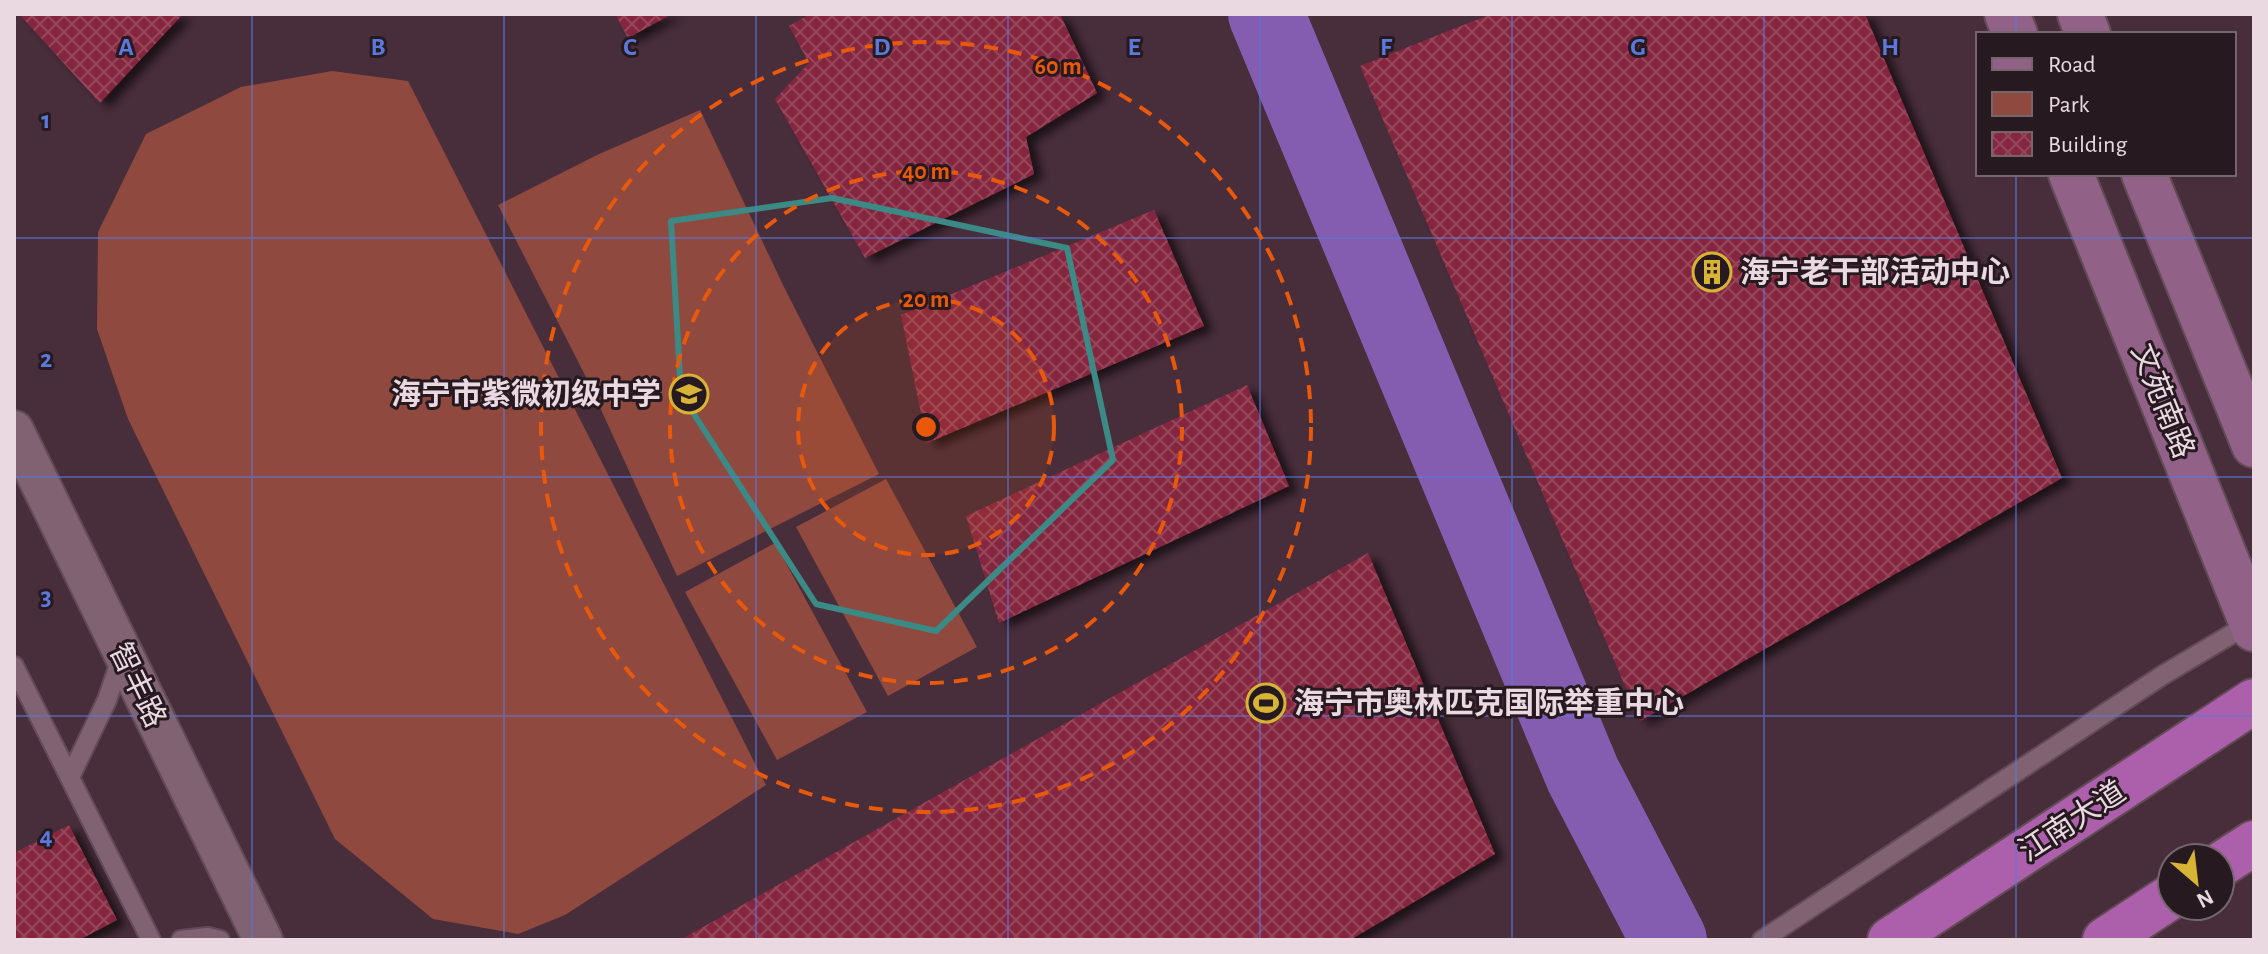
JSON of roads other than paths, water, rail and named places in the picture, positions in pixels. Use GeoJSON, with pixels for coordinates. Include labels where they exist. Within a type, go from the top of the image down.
{"type":"FeatureCollection","features":[{"type":"Feature","properties":{"kind":"highway","name":"江南大道"},"geometry":{"type":"LineString","coordinates":[[1890,940],[2254,701]]}},
{"type":"Feature","properties":{"kind":"highway"},"geometry":{"type":"LineString","coordinates":[[2236,855],[2254,843]]}},
{"type":"Feature","properties":{"kind":"highway"},"geometry":{"type":"LineString","coordinates":[[2105,940],[2156,907]]}},
{"type":"Feature","properties":{"kind":"main road","name":"文苑南路"},"geometry":{"type":"LineString","coordinates":[[2072,176],[2253,624]]}},
{"type":"Feature","properties":{"kind":"main road"},"geometry":{"type":"LineString","coordinates":[[2145,176],[2254,445]]}},
{"type":"Feature","properties":{"kind":"street","name":"智丰路"},"geometry":{"type":"LineString","coordinates":[[14,430],[263,940]]}},
{"type":"Feature","properties":{"kind":"lane"},"geometry":{"type":"LineString","coordinates":[[1762,940],[2150,684],[2253,624]]}},
{"type":"Feature","properties":{"kind":"lane"},"geometry":{"type":"LineString","coordinates":[[70,777],[107,700],[123,653]]}},
{"type":"Feature","properties":{"kind":"lane"},"geometry":{"type":"LineString","coordinates":[[14,666],[151,940]]}},
{"type":"Feature","properties":{"kind":"lane"},"geometry":{"type":"LineString","coordinates":[[181,940],[208,937],[220,940]]}},
{"type":"Feature","properties":{"kind":"waterway"},"geometry":{"type":"LineString","coordinates":[[1266,14],[1583,775],[1669,940]]}},
{"type":"Feature","properties":{"kind":"place","name":"海宁老干部活动中心"},"geometry":{"type":"Point","coordinates":[1712,272]}},
{"type":"Feature","properties":{"kind":"place","name":"海宁市紫微初级中学"},"geometry":{"type":"Point","coordinates":[689,394]}},
{"type":"Feature","properties":{"kind":"place","name":"海宁市奥林匹克国际举重中心"},"geometry":{"type":"Point","coordinates":[1266,703]}}]}
